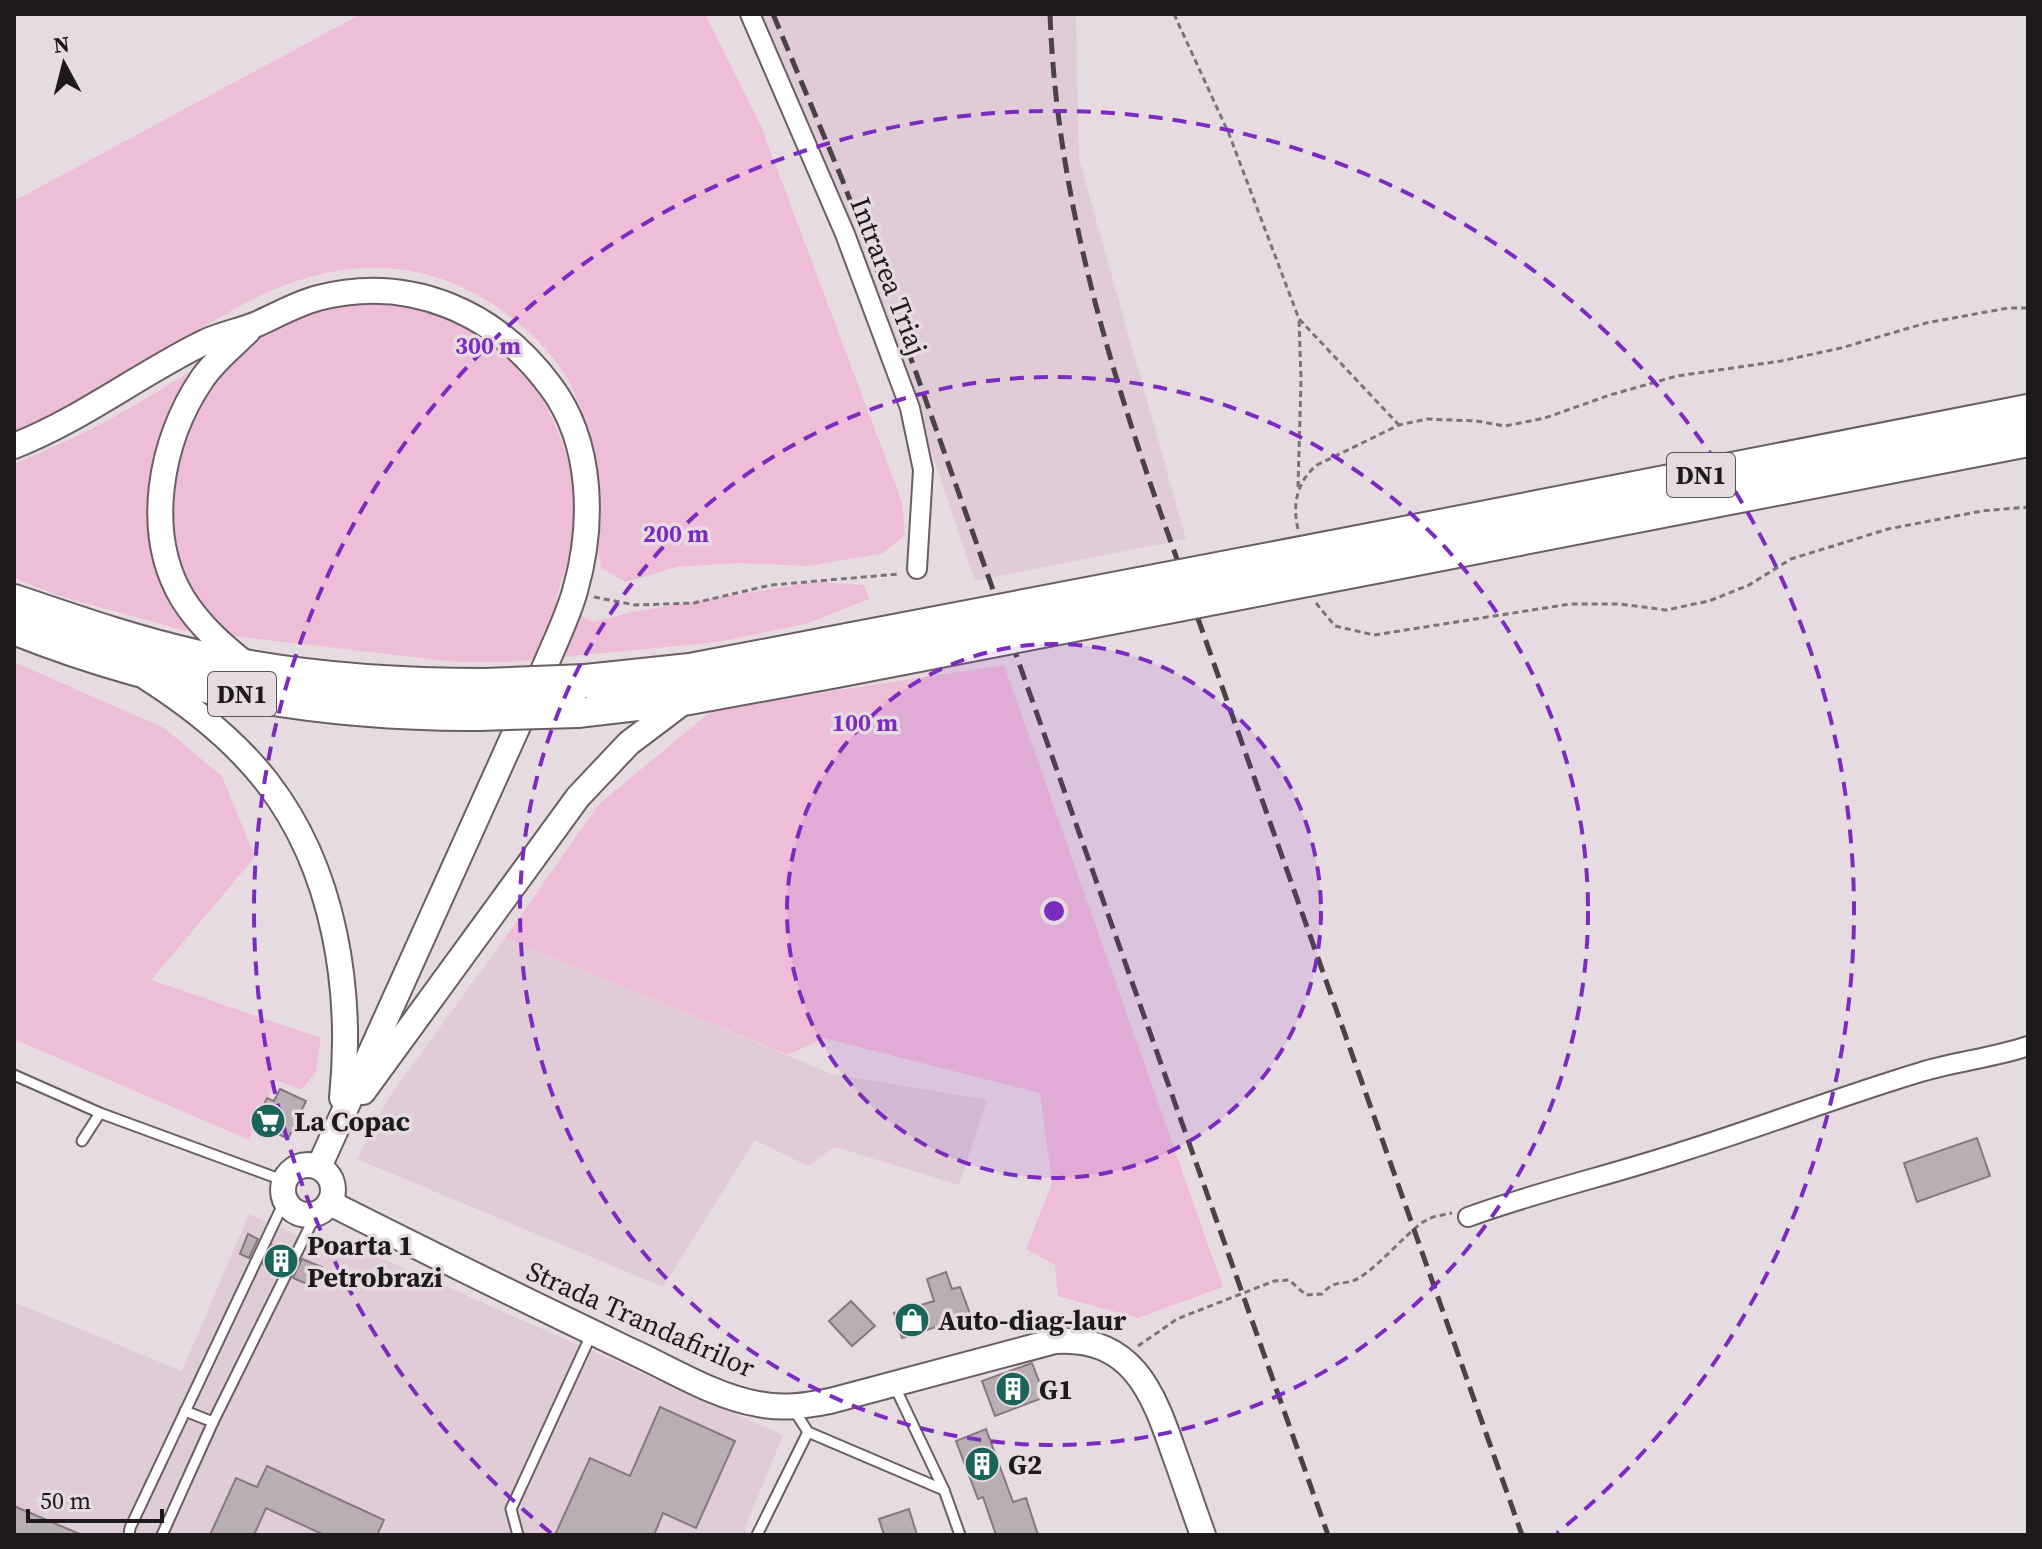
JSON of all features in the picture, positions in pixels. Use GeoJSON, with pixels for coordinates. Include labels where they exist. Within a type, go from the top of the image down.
{"type":"FeatureCollection","features":[{"type":"Feature","properties":{"kind":"highway","name":"DN1"},"geometry":{"type":"LineString","coordinates":[[1377,553],[2028,411]]}},
{"type":"Feature","properties":{"kind":"highway","name":"DN1"},"geometry":{"type":"LineString","coordinates":[[14,601],[217,689],[332,708],[383,713],[482,700],[582,696],[689,698],[829,658],[1377,553],[2028,440]]}},
{"type":"Feature","properties":{"kind":"highway","name":"DN1"},"geometry":{"type":"LineString","coordinates":[[14,628],[135,655],[248,666],[482,700]]}},
{"type":"Feature","properties":{"kind":"highway","name":"DN1"},"geometry":{"type":"LineString","coordinates":[[582,696],[690,670],[829,658]]}},
{"type":"Feature","properties":{"kind":"main road"},"geometry":{"type":"LineString","coordinates":[[14,446],[207,341],[318,299],[392,290],[440,300],[505,338],[533,364],[555,393],[574,431],[585,480],[586,524],[575,593],[540,678],[319,1167]]}},
{"type":"Feature","properties":{"kind":"main road"},"geometry":{"type":"LineString","coordinates":[[248,666],[205,628],[182,597],[166,555],[162,483],[171,439],[187,402],[217,360],[256,324]]}},
{"type":"Feature","properties":{"kind":"main road"},"geometry":{"type":"LineString","coordinates":[[135,655],[174,695],[250,761],[285,809],[315,866],[326,898],[340,969],[345,1045],[340,1118]]}},
{"type":"Feature","properties":{"kind":"main road"},"geometry":{"type":"LineString","coordinates":[[340,1118],[372,1081],[578,797],[629,743],[689,698]]}},
{"type":"Feature","properties":{"kind":"main road"},"geometry":{"type":"LineString","coordinates":[[302,1165],[319,1167],[331,1178],[333,1195],[323,1208],[301,1214],[295,1211],[285,1191],[295,1169],[302,1165]]}},
{"type":"Feature","properties":{"kind":"main road","name":"Strada Trandafirilor"},"geometry":{"type":"LineString","coordinates":[[323,1208],[740,1400],[793,1407],[830,1401],[1055,1341],[1082,1341],[1105,1349],[1125,1361],[1141,1377],[1156,1402],[1203,1535]]}},
{"type":"Feature","properties":{"kind":"street","name":"Intrarea Triaj"},"geometry":{"type":"LineString","coordinates":[[750,14],[845,234],[910,408],[923,470],[917,569]]}},
{"type":"Feature","properties":{"kind":"street"},"geometry":{"type":"LineString","coordinates":[[1468,1217],[1547,1190],[1692,1149],[1854,1092],[1943,1065],[1985,1060],[2028,1046]]}},
{"type":"Feature","properties":{"kind":"lane"},"geometry":{"type":"LineString","coordinates":[[14,1075],[285,1191],[129,1535]]}},
{"type":"Feature","properties":{"kind":"lane"},"geometry":{"type":"LineString","coordinates":[[82,1141],[100,1113]]}},
{"type":"Feature","properties":{"kind":"lane"},"geometry":{"type":"LineString","coordinates":[[162,1535],[213,1422],[323,1208]]}},
{"type":"Feature","properties":{"kind":"lane"},"geometry":{"type":"LineString","coordinates":[[518,1535],[511,1509],[592,1332]]}},
{"type":"Feature","properties":{"kind":"lane"},"geometry":{"type":"LineString","coordinates":[[894,1385],[944,1490],[960,1535]]}},
{"type":"Feature","properties":{"kind":"lane"},"geometry":{"type":"LineString","coordinates":[[793,1407],[808,1432],[944,1490]]}},
{"type":"Feature","properties":{"kind":"lane"},"geometry":{"type":"LineString","coordinates":[[185,1411],[213,1422]]}},
{"type":"Feature","properties":{"kind":"lane"},"geometry":{"type":"LineString","coordinates":[[757,1535],[808,1432]]}},
{"type":"Feature","properties":{"kind":"path"},"geometry":{"type":"LineString","coordinates":[[1174,14],[1229,134],[1299,319],[1301,380],[1296,520],[1299,533]]}},
{"type":"Feature","properties":{"kind":"path"},"geometry":{"type":"LineString","coordinates":[[1298,489],[1307,473],[1317,465],[1399,425],[1427,419],[1505,426],[1545,418],[1677,376],[1781,361],[1841,348],[1926,323],[2008,308],[2028,308]]}},
{"type":"Feature","properties":{"kind":"path"},"geometry":{"type":"LineString","coordinates":[[1299,319],[1399,425]]}},
{"type":"Feature","properties":{"kind":"path"},"geometry":{"type":"LineString","coordinates":[[1314,600],[1335,626],[1374,635],[1570,604],[1620,604],[1666,610],[1709,601],[1749,585],[1791,559],[1861,537],[1982,511],[2028,507]]}},
{"type":"Feature","properties":{"kind":"path"},"geometry":{"type":"LineString","coordinates":[[575,593],[635,605],[694,603],[771,585],[901,574],[917,569]]}},
{"type":"Feature","properties":{"kind":"path"},"geometry":{"type":"LineString","coordinates":[[1125,1361],[1143,1341],[1190,1313],[1282,1279],[1297,1285],[1306,1295],[1322,1294],[1334,1283],[1355,1280],[1366,1273],[1407,1234],[1433,1217],[1453,1213],[1468,1217]]}},
{"type":"Feature","properties":{"kind":"shaded area"},"geometry":{"type":"Polygon","coordinates":[[[361,14],[705,14],[761,126],[902,502],[905,535],[883,553],[809,566],[738,563],[677,567],[626,582],[601,568],[598,542],[600,490],[596,464],[578,402],[555,361],[534,337],[497,307],[466,289],[402,270],[370,268],[337,271],[272,290],[227,313],[107,386],[14,433],[14,201],[361,14]]]}},
{"type":"Feature","properties":{"kind":"shaded area"},"geometry":{"type":"Polygon","coordinates":[[[760,14],[1076,14],[1079,159],[1186,539],[975,581],[884,310],[832,177],[760,14]]]}},
{"type":"Feature","properties":{"kind":"shaded area"},"geometry":{"type":"Polygon","coordinates":[[[394,302],[447,316],[490,340],[513,361],[549,411],[570,470],[574,501],[573,540],[556,602],[593,622],[632,612],[814,582],[864,585],[869,599],[808,623],[718,642],[511,662],[456,662],[182,630],[57,595],[14,578],[14,464],[103,423],[220,354],[282,324],[345,304],[394,302]]]}},
{"type":"Feature","properties":{"kind":"shaded area"},"geometry":{"type":"Polygon","coordinates":[[[14,662],[164,728],[222,776],[255,857],[151,980],[321,1038],[316,1072],[301,1090],[276,1080],[249,1140],[14,1039],[14,662]]]}},
{"type":"Feature","properties":{"kind":"shaded area"},"geometry":{"type":"Polygon","coordinates":[[[1004,665],[1223,1287],[1138,1318],[1058,1296],[1055,1265],[1026,1249],[1052,1183],[1040,1093],[824,1038],[788,1055],[505,938],[599,804],[714,709],[1004,665]]]}},
{"type":"Feature","properties":{"kind":"shaded area"},"geometry":{"type":"Polygon","coordinates":[[[505,938],[832,1074],[987,1100],[959,1185],[835,1147],[808,1166],[755,1140],[663,1287],[357,1159],[389,1097],[505,938]]]}},
{"type":"Feature","properties":{"kind":"shaded area"},"geometry":{"type":"Polygon","coordinates":[[[249,1214],[325,1247],[345,1242],[783,1435],[745,1528],[747,1535],[14,1535],[14,1302],[182,1371],[249,1214]]]}},
{"type":"Feature","properties":{"kind":"building"},"geometry":{"type":"Polygon","coordinates":[[[280,1089],[306,1101],[288,1139],[262,1126],[266,1117],[260,1114],[267,1098],[274,1101],[280,1089]]]}},
{"type":"Feature","properties":{"kind":"building"},"geometry":{"type":"Polygon","coordinates":[[[1977,1138],[1990,1176],[1917,1202],[1904,1163],[1977,1138]]]}},
{"type":"Feature","properties":{"kind":"building"},"geometry":{"type":"Polygon","coordinates":[[[248,1234],[258,1239],[249,1258],[240,1254],[248,1234]]]}},
{"type":"Feature","properties":{"kind":"building"},"geometry":{"type":"Polygon","coordinates":[[[272,1245],[289,1252],[279,1272],[263,1264],[272,1245]]]}},
{"type":"Feature","properties":{"kind":"building"},"geometry":{"type":"Polygon","coordinates":[[[302,1259],[322,1267],[314,1287],[293,1278],[302,1259]]]}},
{"type":"Feature","properties":{"kind":"building"},"geometry":{"type":"Polygon","coordinates":[[[946,1272],[952,1289],[960,1287],[973,1322],[953,1329],[951,1322],[902,1338],[894,1313],[934,1301],[927,1279],[946,1272]]]}},
{"type":"Feature","properties":{"kind":"building"},"geometry":{"type":"Polygon","coordinates":[[[851,1301],[875,1326],[852,1346],[829,1321],[851,1301]]]}},
{"type":"Feature","properties":{"kind":"building","name":"G1"},"geometry":{"type":"Polygon","coordinates":[[[1032,1363],[1045,1397],[995,1416],[982,1381],[1032,1363]]]}},
{"type":"Feature","properties":{"kind":"building"},"geometry":{"type":"Polygon","coordinates":[[[660,1407],[735,1441],[696,1528],[663,1513],[654,1535],[555,1535],[590,1458],[630,1476],[660,1407]]]}},
{"type":"Feature","properties":{"kind":"building"},"geometry":{"type":"Polygon","coordinates":[[[986,1429],[1013,1502],[1026,1498],[1038,1535],[996,1535],[983,1497],[978,1499],[956,1441],[986,1429]]]}},
{"type":"Feature","properties":{"kind":"building"},"geometry":{"type":"Polygon","coordinates":[[[267,1466],[384,1520],[377,1535],[324,1535],[266,1508],[254,1535],[210,1535],[236,1478],[257,1487],[267,1466]]]}},
{"type":"Feature","properties":{"kind":"building"},"geometry":{"type":"Polygon","coordinates":[[[14,1506],[82,1535],[14,1535],[14,1506]]]}},
{"type":"Feature","properties":{"kind":"building"},"geometry":{"type":"Polygon","coordinates":[[[909,1509],[917,1535],[884,1535],[879,1519],[909,1509]]]}},
{"type":"Feature","properties":{"kind":"railway"},"geometry":{"type":"LineString","coordinates":[[773,14],[842,179],[913,364],[1328,1535]]}},
{"type":"Feature","properties":{"kind":"railway"},"geometry":{"type":"LineString","coordinates":[[1050,14],[1061,138],[1084,259],[1135,438],[1522,1535]]}},
{"type":"Feature","properties":{"kind":"place","name":"La Copac"},"geometry":{"type":"Point","coordinates":[268,1121]}},
{"type":"Feature","properties":{"kind":"place","name":"Poarta 1 Petrobrazi"},"geometry":{"type":"Point","coordinates":[281,1261]}},
{"type":"Feature","properties":{"kind":"place","name":"Auto-diag-laur"},"geometry":{"type":"Point","coordinates":[912,1320]}},
{"type":"Feature","properties":{"kind":"place","name":"G1"},"geometry":{"type":"Point","coordinates":[1013,1389]}},
{"type":"Feature","properties":{"kind":"place","name":"G2"},"geometry":{"type":"Point","coordinates":[982,1464]}}]}
